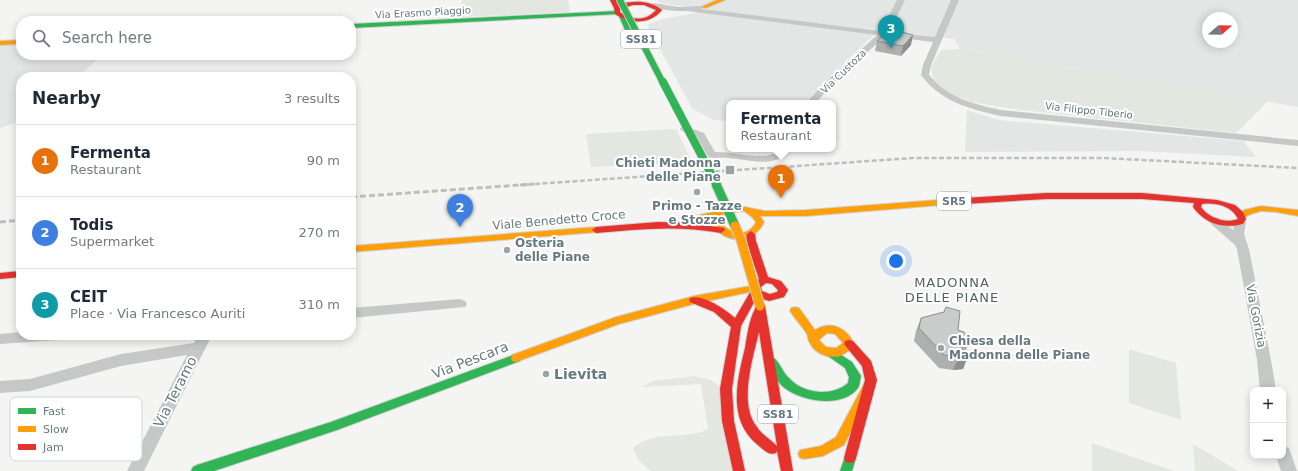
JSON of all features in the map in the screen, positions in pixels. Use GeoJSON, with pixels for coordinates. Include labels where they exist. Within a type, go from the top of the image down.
{"type":"FeatureCollection","features":[{"type":"Feature","properties":{"kind":"main road"},"geometry":{"type":"LineString","coordinates":[[704,7],[720,2]]}},
{"type":"Feature","properties":{"kind":"main road"},"geometry":{"type":"LineString","coordinates":[[720,2],[717,7],[723,13]]}},
{"type":"Feature","properties":{"kind":"main road"},"geometry":{"type":"LineString","coordinates":[[648,3],[658,8],[658,13],[650,18],[640,19],[619,9],[626,4],[648,3]]}},
{"type":"Feature","properties":{"kind":"main road"},"geometry":{"type":"LineString","coordinates":[[619,9],[647,68],[662,79]]}},
{"type":"Feature","properties":{"kind":"main road","name":"Via Erasmo Piaggio"},"geometry":{"type":"LineString","coordinates":[[356,26],[619,9]]}},
{"type":"Feature","properties":{"kind":"main road","name":"SS81"},"geometry":{"type":"LineString","coordinates":[[619,9],[662,79],[733,220],[749,265],[760,306],[787,471]]}},
{"type":"Feature","properties":{"kind":"main road"},"geometry":{"type":"LineString","coordinates":[[640,19],[639,23],[661,66],[662,79]]}},
{"type":"Feature","properties":{"kind":"main road"},"geometry":{"type":"LineString","coordinates":[[0,44],[16,42]]}},
{"type":"Feature","properties":{"kind":"main road","name":"SR5"},"geometry":{"type":"LineString","coordinates":[[673,224],[720,213],[732,208],[765,214],[806,213],[1035,196],[1142,196],[1202,201],[1298,213]]}},
{"type":"Feature","properties":{"kind":"main road","name":"SR5"},"geometry":{"type":"LineString","coordinates":[[1113,196],[1164,201],[1181,205],[1201,213],[1215,221],[1230,224],[1240,219],[1246,212],[1252,209],[1261,209]]}},
{"type":"Feature","properties":{"kind":"main road"},"geometry":{"type":"LineString","coordinates":[[1201,213],[1198,210],[1197,204],[1202,201]]}},
{"type":"Feature","properties":{"kind":"main road","name":"SR5"},"geometry":{"type":"LineString","coordinates":[[1220,203],[1231,207],[1240,219]]}},
{"type":"Feature","properties":{"kind":"main road"},"geometry":{"type":"LineString","coordinates":[[751,212],[759,218],[760,226]]}},
{"type":"Feature","properties":{"kind":"main road"},"geometry":{"type":"LineString","coordinates":[[720,213],[716,221],[721,230]]}},
{"type":"Feature","properties":{"kind":"main road","name":"SR5"},"geometry":{"type":"LineString","coordinates":[[673,224],[702,226],[721,230],[730,234],[748,237],[756,232],[760,226],[778,219],[806,213]]}},
{"type":"Feature","properties":{"kind":"main road","name":"Viale Benedetto Croce"},"geometry":{"type":"LineString","coordinates":[[356,249],[673,224]]}},
{"type":"Feature","properties":{"kind":"main road"},"geometry":{"type":"LineString","coordinates":[[748,237],[764,280]]}},
{"type":"Feature","properties":{"kind":"main road"},"geometry":{"type":"LineString","coordinates":[[0,276],[16,274]]}},
{"type":"Feature","properties":{"kind":"main road"},"geometry":{"type":"LineString","coordinates":[[739,471],[728,421],[726,396],[736,326],[758,283],[764,280],[772,280],[782,287],[782,293],[777,297],[765,297],[756,289]]}},
{"type":"Feature","properties":{"kind":"main road","name":"Via Pescara"},"geometry":{"type":"LineString","coordinates":[[197,471],[333,426],[616,321],[694,300],[756,289]]}},
{"type":"Feature","properties":{"kind":"main road"},"geometry":{"type":"LineString","coordinates":[[777,297],[795,312],[813,322],[844,334],[849,344],[861,356],[871,372],[852,467]]}},
{"type":"Feature","properties":{"kind":"main road"},"geometry":{"type":"LineString","coordinates":[[694,300],[718,309],[736,326]]}},
{"type":"Feature","properties":{"kind":"main road"},"geometry":{"type":"LineString","coordinates":[[760,306],[741,391],[743,408],[748,424],[758,439],[772,449]]}},
{"type":"Feature","properties":{"kind":"main road"},"geometry":{"type":"LineString","coordinates":[[769,357],[778,373],[791,386],[808,394],[828,396],[847,392],[856,381],[856,375],[847,362],[817,346],[814,338],[795,312]]}},
{"type":"Feature","properties":{"kind":"main road"},"geometry":{"type":"LineString","coordinates":[[814,338],[816,334],[823,329],[834,329]]}},
{"type":"Feature","properties":{"kind":"main road"},"geometry":{"type":"LineString","coordinates":[[832,353],[842,352],[848,347],[849,344]]}},
{"type":"Feature","properties":{"kind":"main road"},"geometry":{"type":"LineString","coordinates":[[804,454],[824,452],[832,448],[840,441],[869,385]]}},
{"type":"Feature","properties":{"kind":"street","name":"Via Custoza"},"geometry":{"type":"LineString","coordinates":[[813,100],[884,33],[901,0]]}},
{"type":"Feature","properties":{"kind":"street"},"geometry":{"type":"LineString","coordinates":[[690,10],[938,40],[955,0]]}},
{"type":"Feature","properties":{"kind":"street"},"geometry":{"type":"LineString","coordinates":[[648,3],[678,9],[704,7],[723,13]]}},
{"type":"Feature","properties":{"kind":"street"},"geometry":{"type":"LineString","coordinates":[[650,18],[704,7]]}},
{"type":"Feature","properties":{"kind":"street"},"geometry":{"type":"LineString","coordinates":[[619,9],[681,128],[701,134],[712,155],[730,155],[758,159],[778,157],[784,152]]}},
{"type":"Feature","properties":{"kind":"street","name":"Via Filippo Tiberio"},"geometry":{"type":"LineString","coordinates":[[938,40],[927,65],[925,75],[933,86],[946,96],[970,106],[1001,112],[1298,143]]}},
{"type":"Feature","properties":{"kind":"street","name":"Via Gorizia"},"geometry":{"type":"LineString","coordinates":[[1240,219],[1238,234],[1263,354],[1268,387]]}},
{"type":"Feature","properties":{"kind":"street"},"geometry":{"type":"LineString","coordinates":[[1215,221],[1241,243]]}},
{"type":"Feature","properties":{"kind":"street"},"geometry":{"type":"LineString","coordinates":[[356,313],[460,304]]}},
{"type":"Feature","properties":{"kind":"street"},"geometry":{"type":"LineString","coordinates":[[0,339],[16,338]]}},
{"type":"Feature","properties":{"kind":"street"},"geometry":{"type":"LineString","coordinates":[[0,387],[30,385],[121,360],[201,341]]}},
{"type":"Feature","properties":{"kind":"street","name":"Via Teramo"},"geometry":{"type":"LineString","coordinates":[[142,459],[201,341]]}},
{"type":"Feature","properties":{"kind":"street"},"geometry":{"type":"LineString","coordinates":[[1285,459],[1288,471]]}},
{"type":"Feature","properties":{"kind":"street","name":"Via Teramo"},"geometry":{"type":"LineString","coordinates":[[136,471],[141,461]]}},
{"type":"Feature","properties":{"kind":"shaded area"},"geometry":{"type":"Polygon","coordinates":[[[462,0],[568,0],[570,12],[459,17],[462,0]]]}},
{"type":"Feature","properties":{"kind":"shaded area"},"geometry":{"type":"Polygon","coordinates":[[[657,0],[1298,0],[1298,107],[960,49],[954,39],[660,3],[657,0]]]}},
{"type":"Feature","properties":{"kind":"shaded area"},"geometry":{"type":"Polygon","coordinates":[[[701,12],[875,34],[821,85],[808,100],[726,100],[726,121],[713,120],[692,108],[647,25],[663,19],[701,12]]]}},
{"type":"Feature","properties":{"kind":"shaded area"},"geometry":{"type":"Polygon","coordinates":[[[16,44],[16,60],[97,60],[83,72],[16,72],[16,123],[0,128],[0,45],[16,44]]]}},
{"type":"Feature","properties":{"kind":"shaded area"},"geometry":{"type":"Polygon","coordinates":[[[960,49],[1268,101],[1236,133],[1021,110],[971,102],[948,93],[933,79],[931,67],[941,50],[960,49]]]}},
{"type":"Feature","properties":{"kind":"shaded area"},"geometry":{"type":"Polygon","coordinates":[[[967,110],[998,120],[1243,141],[1256,157],[1139,151],[965,152],[967,110]]]}},
{"type":"Feature","properties":{"kind":"shaded area"},"geometry":{"type":"Polygon","coordinates":[[[676,129],[692,162],[591,167],[586,134],[676,129]]]}},
{"type":"Feature","properties":{"kind":"shaded area"},"geometry":{"type":"Polygon","coordinates":[[[1129,349],[1176,363],[1181,420],[1129,403],[1129,349]]]}},
{"type":"Feature","properties":{"kind":"shaded area"},"geometry":{"type":"Polygon","coordinates":[[[695,376],[711,380],[719,386],[738,471],[651,471],[638,460],[633,448],[641,442],[660,437],[690,434],[708,429],[701,384],[642,387],[653,381],[695,376]]]}},
{"type":"Feature","properties":{"kind":"shaded area"},"geometry":{"type":"Polygon","coordinates":[[[1092,443],[1174,471],[1092,471],[1092,443]]]}},
{"type":"Feature","properties":{"kind":"shaded area"},"geometry":{"type":"Polygon","coordinates":[[[1193,444],[1238,471],[1195,471],[1193,444]]]}},
{"type":"Feature","properties":{"kind":"building"},"geometry":{"type":"Polygon","coordinates":[[[890,29],[913,35],[903,46],[877,41],[890,29]]]}},
{"type":"Feature","properties":{"kind":"building"},"geometry":{"type":"Polygon","coordinates":[[[946,307],[960,311],[958,330],[964,332],[969,339],[969,343],[959,344],[968,356],[959,357],[944,355],[919,328],[921,318],[944,312],[946,307]]]}},
{"type":"Feature","properties":{"kind":"railway"},"geometry":{"type":"LineString","coordinates":[[520,185],[913,158],[1104,158],[1298,168]]}},
{"type":"Feature","properties":{"kind":"railway"},"geometry":{"type":"LineString","coordinates":[[356,197],[534,184]]}},
{"type":"Feature","properties":{"kind":"railway"},"geometry":{"type":"LineString","coordinates":[[0,222],[16,220]]}},
{"type":"Feature","properties":{"kind":"traffic: fast"},"geometry":{"type":"LineString","coordinates":[[620,0],[723,197],[735,226]]}},
{"type":"Feature","properties":{"kind":"traffic: fast"},"geometry":{"type":"LineString","coordinates":[[356,26],[617,13]]}},
{"type":"Feature","properties":{"kind":"traffic: fast"},"geometry":{"type":"LineString","coordinates":[[622,16],[631,37]]}},
{"type":"Feature","properties":{"kind":"traffic: fast"},"geometry":{"type":"LineString","coordinates":[[772,362],[782,379],[791,387],[805,394],[834,396],[846,392],[854,385],[855,376],[849,365],[832,353]]}},
{"type":"Feature","properties":{"kind":"traffic: fast"},"geometry":{"type":"LineString","coordinates":[[197,471],[333,426],[516,358]]}},
{"type":"Feature","properties":{"kind":"traffic: fast"},"geometry":{"type":"LineString","coordinates":[[846,471],[850,458]]}},
{"type":"Feature","properties":{"kind":"traffic: slow"},"geometry":{"type":"LineString","coordinates":[[704,7],[722,0]]}},
{"type":"Feature","properties":{"kind":"traffic: slow"},"geometry":{"type":"LineString","coordinates":[[0,43],[16,42]]}},
{"type":"Feature","properties":{"kind":"traffic: slow"},"geometry":{"type":"LineString","coordinates":[[751,212],[765,214],[806,213],[964,201]]}},
{"type":"Feature","properties":{"kind":"traffic: slow"},"geometry":{"type":"LineString","coordinates":[[689,220],[708,217],[714,215],[721,213],[734,209],[740,208],[751,211],[756,215],[760,222],[758,227],[749,234],[743,236],[731,235],[721,229],[716,221],[720,213]]}},
{"type":"Feature","properties":{"kind":"traffic: slow"},"geometry":{"type":"LineString","coordinates":[[1241,216],[1254,210],[1269,208],[1298,213]]}},
{"type":"Feature","properties":{"kind":"traffic: slow"},"geometry":{"type":"LineString","coordinates":[[735,226],[741,240],[760,306]]}},
{"type":"Feature","properties":{"kind":"traffic: slow"},"geometry":{"type":"LineString","coordinates":[[356,249],[596,230]]}},
{"type":"Feature","properties":{"kind":"traffic: slow"},"geometry":{"type":"LineString","coordinates":[[516,358],[616,321],[694,300],[756,288]]}},
{"type":"Feature","properties":{"kind":"traffic: slow"},"geometry":{"type":"LineString","coordinates":[[795,311],[811,332],[818,347],[832,353],[841,351],[849,344],[843,334],[834,329],[823,330],[815,338]]}},
{"type":"Feature","properties":{"kind":"traffic: slow"},"geometry":{"type":"LineString","coordinates":[[804,454],[823,451],[840,441],[869,385]]}},
{"type":"Feature","properties":{"kind":"traffic: jam"},"geometry":{"type":"LineString","coordinates":[[613,0],[617,8],[617,13],[633,20],[650,18],[659,10],[650,4],[644,3],[633,3],[617,8]]}},
{"type":"Feature","properties":{"kind":"traffic: jam"},"geometry":{"type":"LineString","coordinates":[[964,201],[1047,196],[1142,196],[1202,201]]}},
{"type":"Feature","properties":{"kind":"traffic: jam"},"geometry":{"type":"LineString","coordinates":[[1206,201],[1222,203],[1232,207],[1240,214],[1242,219],[1240,222],[1234,223],[1216,222],[1205,216],[1197,207],[1199,202],[1206,201]]}},
{"type":"Feature","properties":{"kind":"traffic: jam"},"geometry":{"type":"LineString","coordinates":[[596,230],[658,225],[705,227],[721,230]]}},
{"type":"Feature","properties":{"kind":"traffic: jam"},"geometry":{"type":"LineString","coordinates":[[751,234],[751,241],[764,280]]}},
{"type":"Feature","properties":{"kind":"traffic: jam"},"geometry":{"type":"LineString","coordinates":[[0,276],[16,274]]}},
{"type":"Feature","properties":{"kind":"traffic: jam"},"geometry":{"type":"LineString","coordinates":[[764,280],[778,283],[783,290],[780,295],[769,298],[758,293],[756,286],[764,280]]}},
{"type":"Feature","properties":{"kind":"traffic: jam"},"geometry":{"type":"LineString","coordinates":[[739,471],[728,421],[726,389],[736,326],[756,290]]}},
{"type":"Feature","properties":{"kind":"traffic: jam"},"geometry":{"type":"LineString","coordinates":[[694,300],[717,310],[732,321],[736,326]]}},
{"type":"Feature","properties":{"kind":"traffic: jam"},"geometry":{"type":"LineString","coordinates":[[760,306],[787,471]]}},
{"type":"Feature","properties":{"kind":"traffic: jam"},"geometry":{"type":"LineString","coordinates":[[759,312],[742,389],[743,411],[746,421],[752,430],[760,440],[772,449]]}},
{"type":"Feature","properties":{"kind":"traffic: jam"},"geometry":{"type":"LineString","coordinates":[[849,344],[867,364],[871,380],[850,458]]}},
{"type":"Feature","properties":{"kind":"place","name":"CEIT"},"geometry":{"type":"Point","coordinates":[891,48]}},
{"type":"Feature","properties":{"kind":"place","name":"Chieti Madonna delle Piane"},"geometry":{"type":"Point","coordinates":[730,170]}},
{"type":"Feature","properties":{"kind":"place","name":"Primo - Tazze e Stozze"},"geometry":{"type":"Point","coordinates":[697,192]}},
{"type":"Feature","properties":{"kind":"place","name":"Fermenta"},"geometry":{"type":"Point","coordinates":[781,198]}},
{"type":"Feature","properties":{"kind":"place","name":"Todis"},"geometry":{"type":"Point","coordinates":[460,227]}},
{"type":"Feature","properties":{"kind":"place","name":"Osteria delle Piane"},"geometry":{"type":"Point","coordinates":[507,250]}},
{"type":"Feature","properties":{"kind":"place","name":"Chiesa della Madonna delle Piane"},"geometry":{"type":"Point","coordinates":[941,348]}},
{"type":"Feature","properties":{"kind":"place","name":"Lievita"},"geometry":{"type":"Point","coordinates":[546,374]}},
{"type":"Feature","properties":{"kind":"district","name":"MADONNA DELLE PIANE"},"geometry":{"type":"Point","coordinates":[952,290]}}]}
